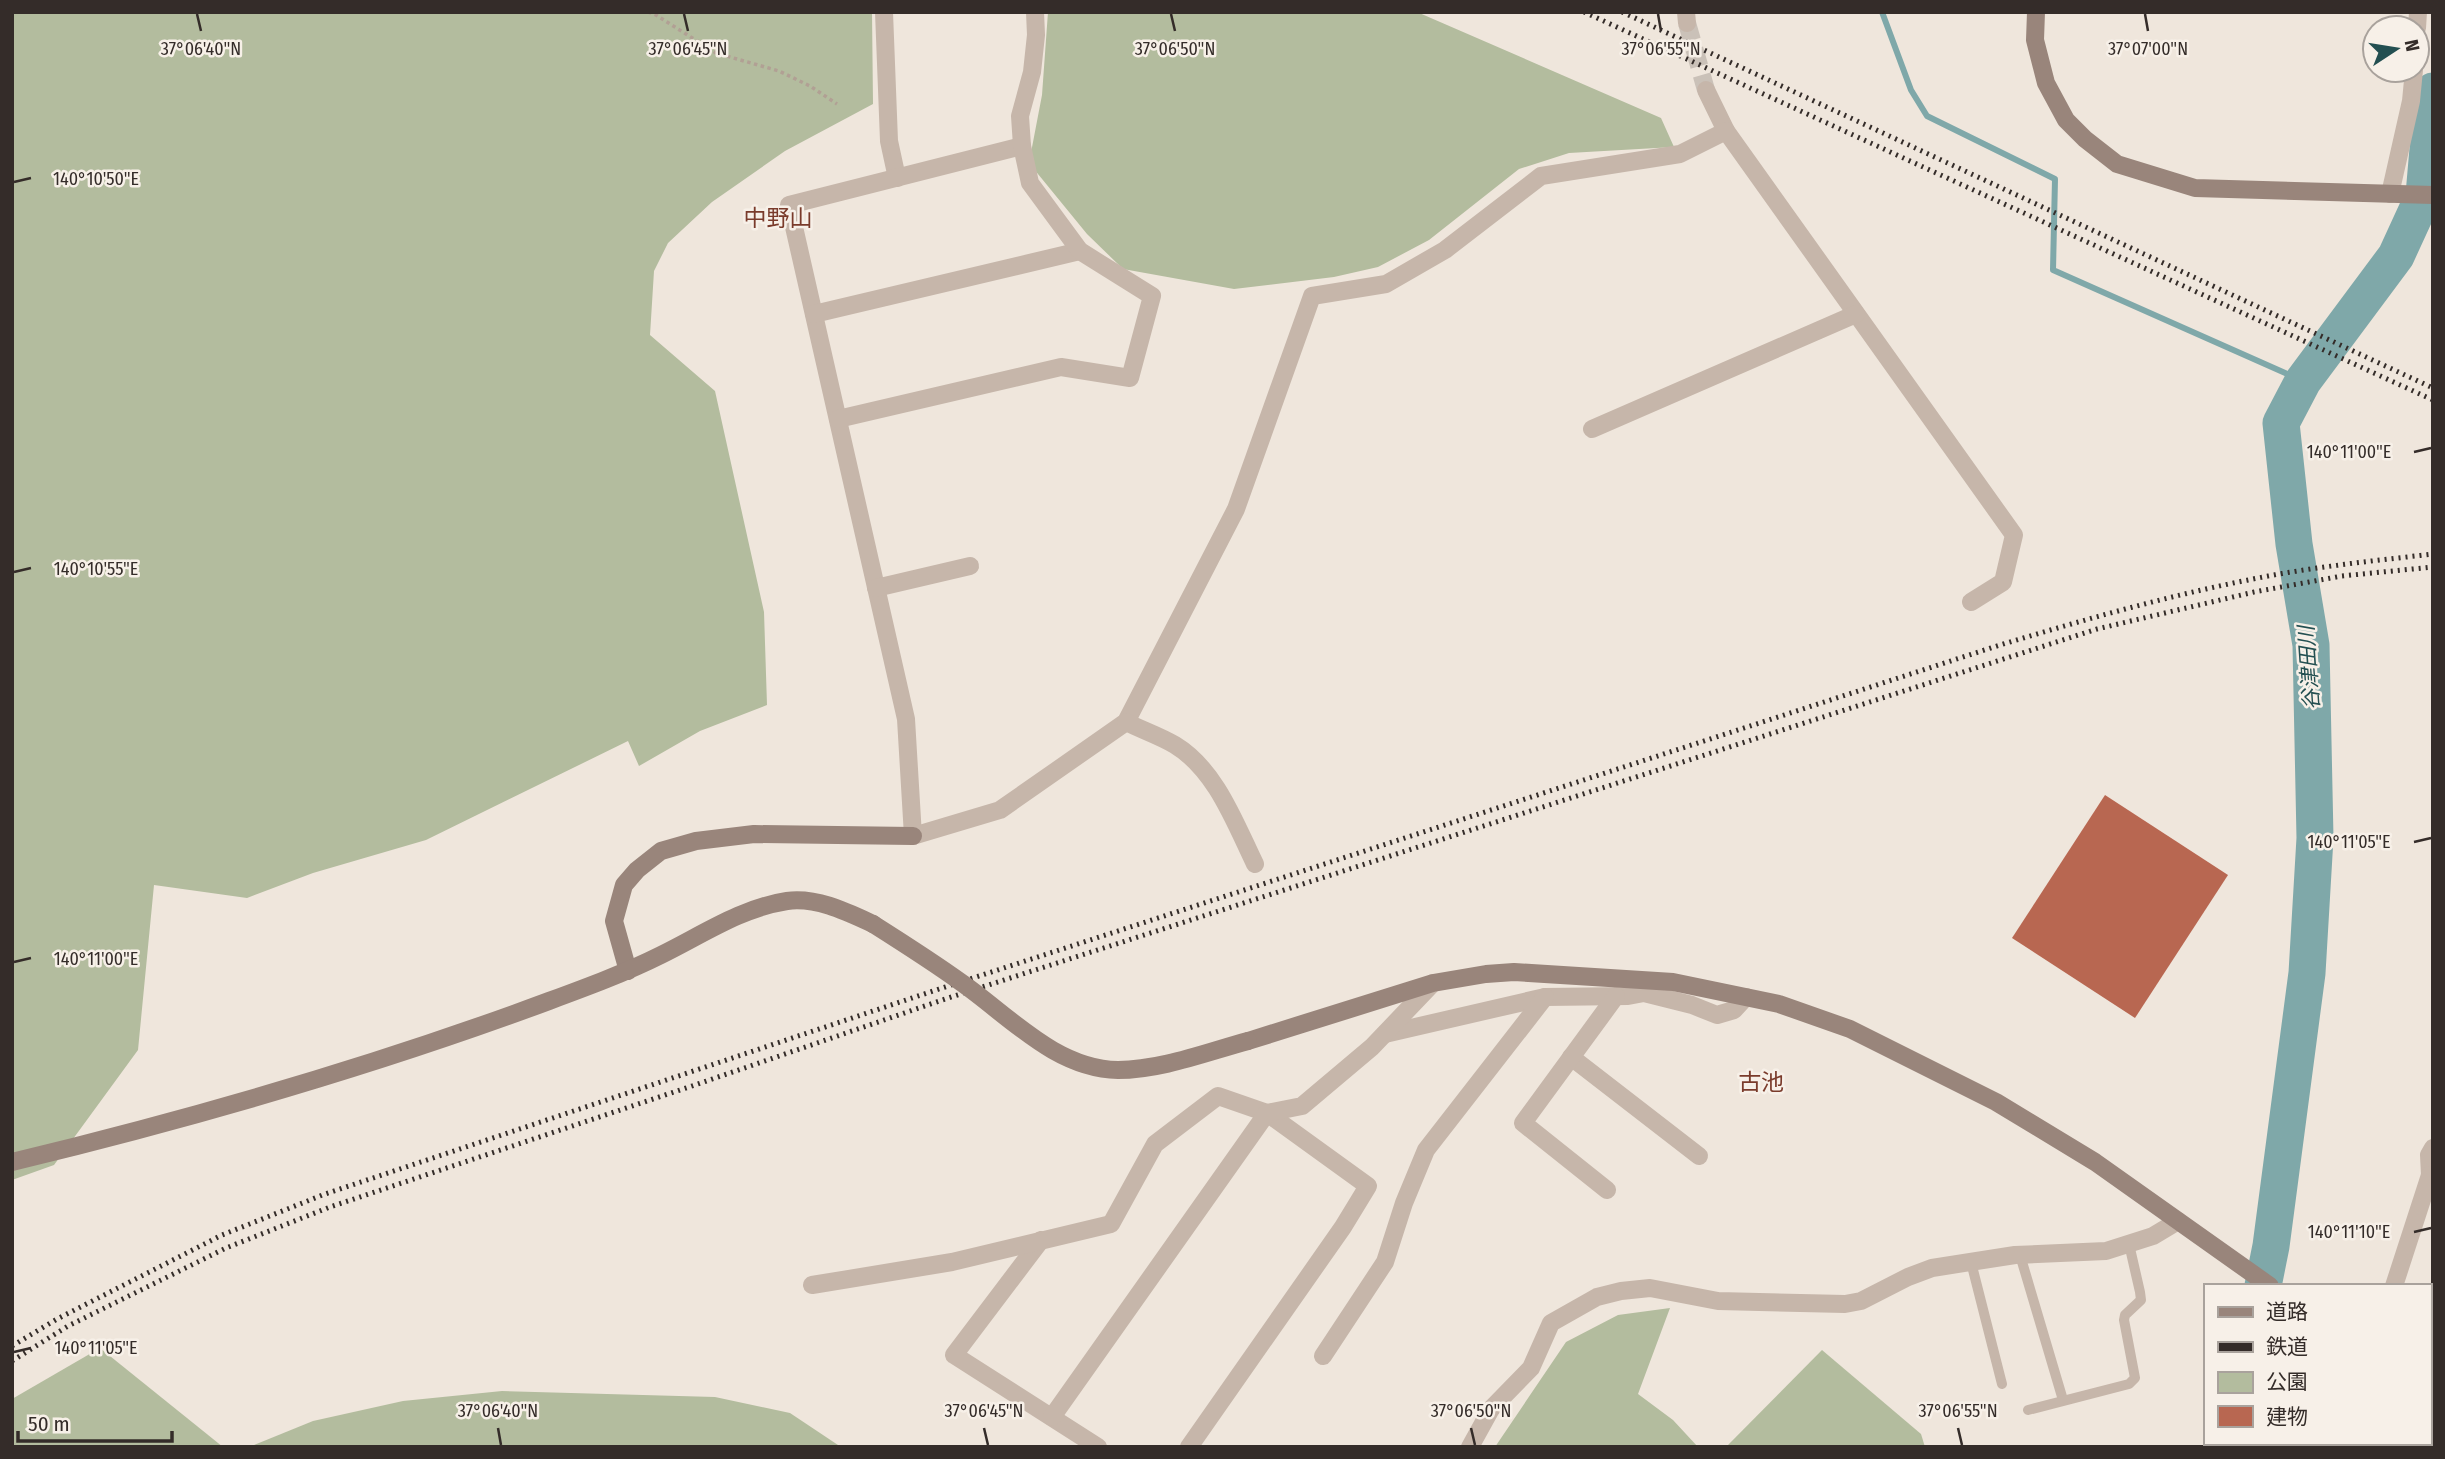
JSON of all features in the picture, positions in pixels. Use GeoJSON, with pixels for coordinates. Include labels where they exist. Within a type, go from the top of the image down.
{"type":"FeatureCollection","features":[{"type":"Feature","properties":{"kind":"street"},"geometry":{"type":"LineString","coordinates":[[884,12],[889,141],[897,178]]}},
{"type":"Feature","properties":{"kind":"street"},"geometry":{"type":"LineString","coordinates":[[838,419],[1061,367],[1130,378],[1152,296],[1080,251],[1030,183],[1022,146],[1020,116],[1032,72],[1036,35],[1035,12]]}},
{"type":"Feature","properties":{"kind":"street"},"geometry":{"type":"LineString","coordinates":[[2036,12],[2035,40],[2046,83],[2066,120],[2117,164],[2195,188],[2433,195]]}},
{"type":"Feature","properties":{"kind":"street"},"geometry":{"type":"LineString","coordinates":[[2398,194],[2413,84]]}},
{"type":"Feature","properties":{"kind":"street"},"geometry":{"type":"LineString","coordinates":[[1706,90],[1726,131],[2014,535],[2003,582],[1971,602]]}},
{"type":"Feature","properties":{"kind":"street"},"geometry":{"type":"LineString","coordinates":[[628,971],[614,921],[624,885],[637,870],[661,851],[696,841],[754,834],[913,836],[1000,810],[1126,722],[1236,509],[1312,296],[1386,284],[1445,250],[1541,176],[1680,154],[1726,131]]}},
{"type":"Feature","properties":{"kind":"street"},"geometry":{"type":"LineString","coordinates":[[913,836],[906,719],[789,205],[1022,146]]}},
{"type":"Feature","properties":{"kind":"street"},"geometry":{"type":"LineString","coordinates":[[814,314],[1080,251]]}},
{"type":"Feature","properties":{"kind":"street"},"geometry":{"type":"LineString","coordinates":[[1592,429],[1856,314]]}},
{"type":"Feature","properties":{"kind":"street"},"geometry":{"type":"LineString","coordinates":[[876,587],[970,566]]}},
{"type":"Feature","properties":{"kind":"street"},"geometry":{"type":"LineString","coordinates":[[1126,722],[1175,745],[1202,768],[1222,799],[1255,864]]}},
{"type":"Feature","properties":{"kind":"street"},"geometry":{"type":"LineString","coordinates":[[12,1162],[121,1135],[323,1077],[547,1002],[628,971],[728,920],[753,910],[789,901],[833,906],[873,924],[964,984],[1033,1038],[1082,1065],[1117,1070],[1144,1067],[1248,1041],[1433,983],[1486,974],[1514,972],[1673,982],[1779,1004],[1850,1028],[1996,1102],[2095,1162],[2267,1284]]}},
{"type":"Feature","properties":{"kind":"street"},"geometry":{"type":"LineString","coordinates":[[1052,1418],[1267,1113],[1302,1106],[1385,1034],[1433,983]]}},
{"type":"Feature","properties":{"kind":"street"},"geometry":{"type":"LineString","coordinates":[[1385,1034],[1545,997],[1644,993],[1664,996],[1717,1015],[1734,1010],[1746,997]]}},
{"type":"Feature","properties":{"kind":"street"},"geometry":{"type":"LineString","coordinates":[[1607,1191],[1523,1123],[1616,996]]}},
{"type":"Feature","properties":{"kind":"street"},"geometry":{"type":"LineString","coordinates":[[1323,1356],[1385,1262],[1404,1203],[1426,1150],[1545,997]]}},
{"type":"Feature","properties":{"kind":"street"},"geometry":{"type":"LineString","coordinates":[[1571,1057],[1699,1156]]}},
{"type":"Feature","properties":{"kind":"street"},"geometry":{"type":"LineString","coordinates":[[812,1285],[953,1262],[1111,1224],[1155,1144],[1217,1096],[1267,1113],[1368,1186],[1335,1238],[1189,1447]]}},
{"type":"Feature","properties":{"kind":"street"},"geometry":{"type":"LineString","coordinates":[[2395,1284],[2431,1177],[2429,1155],[2433,1148]]}},
{"type":"Feature","properties":{"kind":"street"},"geometry":{"type":"LineString","coordinates":[[1470,1447],[1491,1409],[1531,1368],[1551,1323],[1597,1297],[1650,1288],[1718,1301],[1845,1304],[1861,1301],[1932,1268],[2020,1255],[2105,1251],[2184,1226]]}},
{"type":"Feature","properties":{"kind":"street"},"geometry":{"type":"LineString","coordinates":[[1041,1240],[954,1355],[1098,1447]]}},
{"type":"Feature","properties":{"kind":"lane"},"geometry":{"type":"LineString","coordinates":[[2028,1409],[2129,1384],[2135,1378],[2124,1320],[2125,1315],[2141,1300],[2129,1244]]}},
{"type":"Feature","properties":{"kind":"lane"},"geometry":{"type":"LineString","coordinates":[[2020,1255],[2063,1401]]}},
{"type":"Feature","properties":{"kind":"lane"},"geometry":{"type":"LineString","coordinates":[[1971,1262],[2002,1384]]}},
{"type":"Feature","properties":{"kind":"path"},"geometry":{"type":"LineString","coordinates":[[648,12],[716,54],[779,71],[810,86],[837,104]]}},
{"type":"Feature","properties":{"kind":"green space"},"geometry":{"type":"Polygon","coordinates":[[[12,12],[872,12],[873,104],[785,151],[712,202],[668,243],[654,271],[650,335],[715,391],[764,612],[767,705],[700,731],[639,766],[628,741],[426,840],[313,873],[247,898],[154,885],[138,1050],[54,1165],[12,1180],[12,12]]]}},
{"type":"Feature","properties":{"kind":"green space"},"geometry":{"type":"Polygon","coordinates":[[[1048,12],[1417,12],[1661,118],[1674,147],[1569,153],[1519,169],[1429,240],[1378,267],[1334,277],[1234,289],[1123,269],[1087,234],[1029,163],[1042,95],[1048,12]]]}},
{"type":"Feature","properties":{"kind":"green space"},"geometry":{"type":"Polygon","coordinates":[[[1670,1308],[1638,1394],[1673,1420],[1698,1447],[1495,1447],[1566,1342],[1618,1315],[1670,1308]]]}},
{"type":"Feature","properties":{"kind":"green space"},"geometry":{"type":"Polygon","coordinates":[[[100,1348],[223,1447],[12,1447],[12,1399],[100,1348]]]}},
{"type":"Feature","properties":{"kind":"green space"},"geometry":{"type":"Polygon","coordinates":[[[1822,1350],[1921,1434],[1925,1447],[1726,1447],[1822,1350]]]}},
{"type":"Feature","properties":{"kind":"green space"},"geometry":{"type":"Polygon","coordinates":[[[502,1391],[715,1397],[790,1413],[841,1447],[249,1447],[313,1421],[403,1401],[502,1391]]]}},
{"type":"Feature","properties":{"kind":"building"},"geometry":{"type":"Polygon","coordinates":[[[2105,795],[2228,875],[2135,1018],[2012,938],[2105,795]]]}},
{"type":"Feature","properties":{"kind":"waterway"},"geometry":{"type":"LineString","coordinates":[[1882,12],[1911,90],[1927,116],[2055,179],[2053,270],[2303,381]]}},
{"type":"Feature","properties":{"kind":"waterway","name":"谷津田川"},"geometry":{"type":"LineString","coordinates":[[2263,1284],[2271,1246],[2307,973],[2315,838],[2311,645],[2294,544],[2281,423],[2303,381],[2396,256],[2424,195],[2433,91]]}},
{"type":"Feature","properties":{"kind":"tunnel"},"geometry":{"type":"LineString","coordinates":[[1687,23],[1706,90]]}},
{"type":"Feature","properties":{"kind":"railway"},"geometry":{"type":"LineString","coordinates":[[1584,12],[2433,400]]}},
{"type":"Feature","properties":{"kind":"railway"},"geometry":{"type":"LineString","coordinates":[[1622,12],[2433,388]]}},
{"type":"Feature","properties":{"kind":"railway"},"geometry":{"type":"LineString","coordinates":[[12,1346],[57,1319],[222,1235],[325,1194],[939,989],[2000,645],[2157,601],[2253,579],[2433,554]]}},
{"type":"Feature","properties":{"kind":"railway"},"geometry":{"type":"LineString","coordinates":[[12,1361],[68,1326],[226,1248],[330,1207],[948,998],[2097,629],[2254,592],[2342,576],[2433,567]]}},
{"type":"Feature","properties":{"kind":"district","name":"中野山"},"geometry":{"type":"Point","coordinates":[778,218]}},
{"type":"Feature","properties":{"kind":"district","name":"古池"},"geometry":{"type":"Point","coordinates":[1761,1082]}}]}
